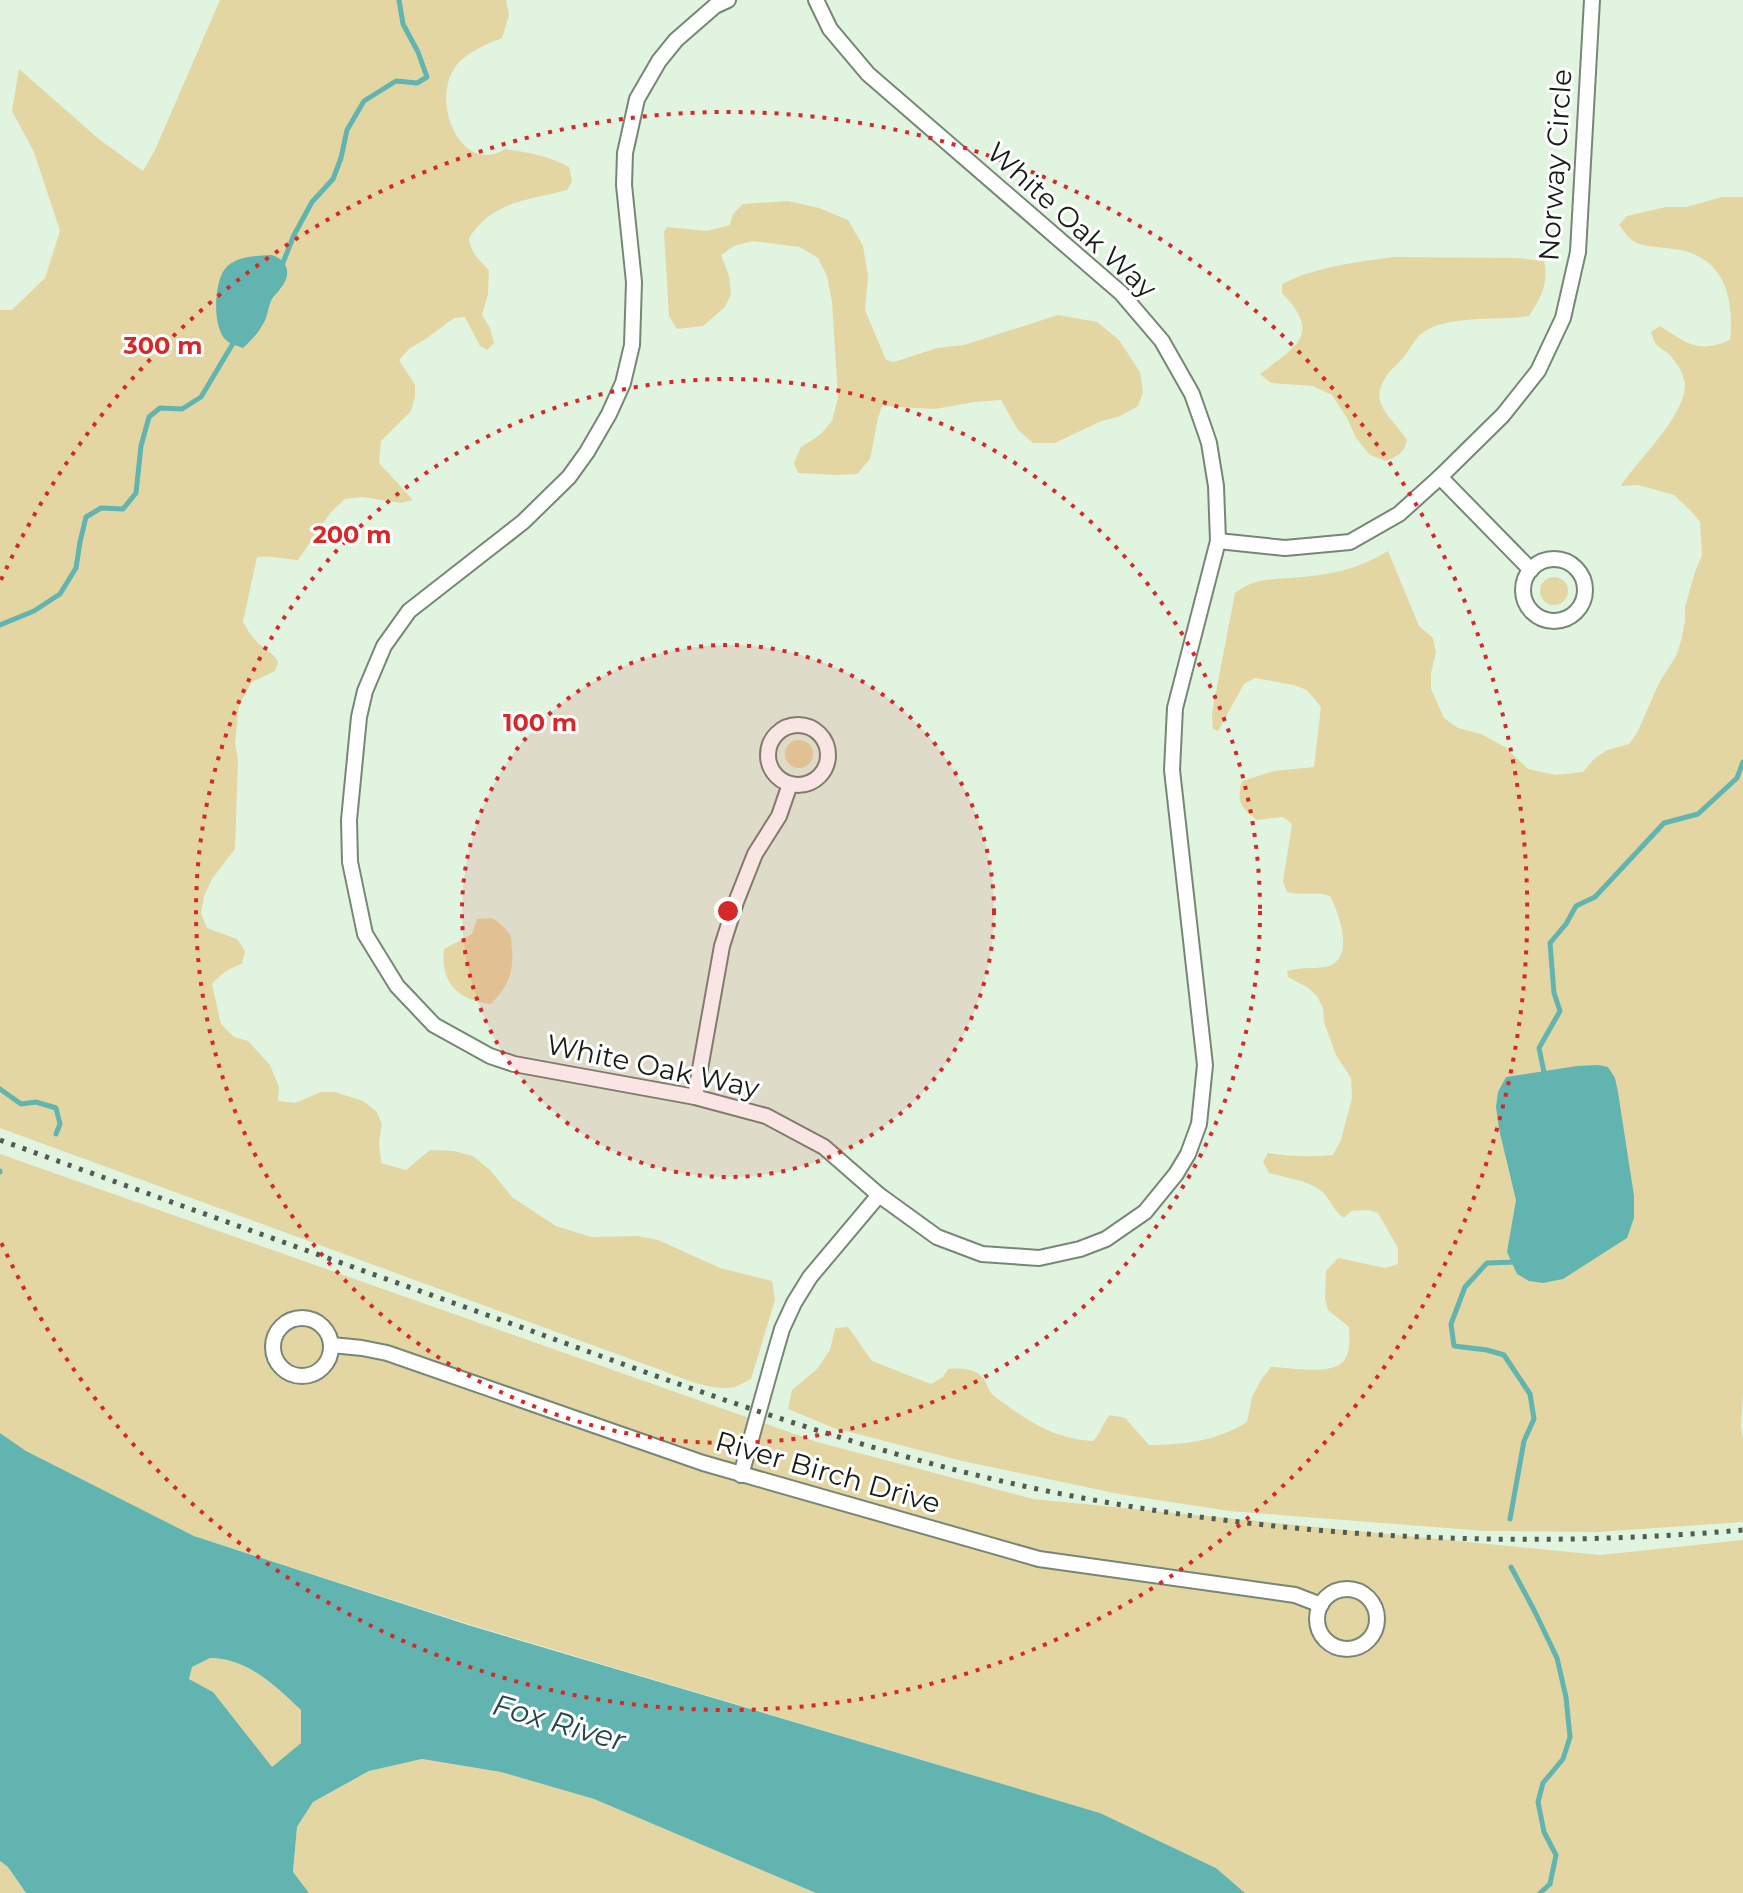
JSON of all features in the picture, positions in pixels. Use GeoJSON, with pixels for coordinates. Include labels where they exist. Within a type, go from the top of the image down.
{"type":"FeatureCollection","features":[{"type":"Feature","properties":{"kind":"street","name":"White Oak Way"},"geometry":{"type":"LineString","coordinates":[[728,0],[715,6],[676,40],[659,61],[637,99],[625,153],[624,185],[634,282],[632,345],[623,383],[609,414],[569,477],[523,522],[409,611],[384,646],[365,691],[359,717],[349,820],[350,862],[360,916],[365,934],[397,986],[434,1025],[490,1056],[514,1064],[695,1097],[766,1116],[824,1147],[879,1195],[937,1237],[982,1254],[1039,1258],[1080,1249],[1106,1239],[1145,1212],[1176,1174],[1188,1154],[1199,1124],[1205,1065],[1172,770],[1175,708],[1218,541],[1216,486],[1209,443],[1192,394],[1162,341],[1121,293],[868,74],[830,29],[816,0]]}},
{"type":"Feature","properties":{"kind":"street","name":"Norway Circle"},"geometry":{"type":"LineString","coordinates":[[1218,541],[1285,548],[1350,542],[1399,514],[1440,477],[1503,415],[1538,371],[1563,318],[1578,252],[1592,0]]}},
{"type":"Feature","properties":{"kind":"street"},"geometry":{"type":"LineString","coordinates":[[1440,477],[1531,570]]}},
{"type":"Feature","properties":{"kind":"street"},"geometry":{"type":"LineString","coordinates":[[1554,559],[1571,564],[1578,570],[1585,586],[1577,610],[1562,620],[1544,619],[1536,615],[1526,602],[1524,593],[1531,570],[1546,560],[1554,559]]}},
{"type":"Feature","properties":{"kind":"street"},"geometry":{"type":"LineString","coordinates":[[803,725],[825,741],[828,758],[826,767],[815,780],[807,784],[790,784],[771,769],[769,746],[785,727],[803,725]]}},
{"type":"Feature","properties":{"kind":"street"},"geometry":{"type":"LineString","coordinates":[[695,1097],[727,927],[755,854],[779,816],[790,784]]}},
{"type":"Feature","properties":{"kind":"street"},"geometry":{"type":"LineString","coordinates":[[741,1475],[782,1329],[794,1303],[810,1277],[879,1195]]}},
{"type":"Feature","properties":{"kind":"street"},"geometry":{"type":"LineString","coordinates":[[305,1317],[324,1326],[332,1345],[326,1365],[309,1376],[289,1374],[275,1359],[273,1338],[285,1322],[305,1317]]}},
{"type":"Feature","properties":{"kind":"street","name":"River Birch Drive"},"geometry":{"type":"LineString","coordinates":[[332,1345],[387,1353],[741,1475],[1039,1559],[1295,1595],[1321,1605]]}},
{"type":"Feature","properties":{"kind":"street"},"geometry":{"type":"LineString","coordinates":[[1360,1591],[1377,1612],[1377,1627],[1366,1643],[1354,1648],[1339,1648],[1319,1631],[1321,1605],[1333,1592],[1360,1591]]}},
{"type":"Feature","properties":{"kind":"shaded area"},"geometry":{"type":"Polygon","coordinates":[[[220,0],[506,0],[509,15],[502,38],[469,54],[454,69],[446,100],[449,117],[464,145],[476,153],[490,155],[505,149],[546,157],[569,167],[572,181],[567,190],[500,209],[479,225],[469,238],[473,252],[489,270],[488,294],[482,315],[494,343],[487,350],[480,346],[465,317],[454,318],[410,348],[399,360],[415,385],[415,397],[411,411],[381,441],[379,463],[413,500],[401,503],[363,497],[345,499],[331,512],[298,560],[257,557],[243,622],[254,639],[278,662],[275,671],[252,682],[239,705],[235,743],[238,760],[235,849],[212,879],[201,913],[207,928],[237,939],[245,951],[242,964],[233,967],[212,984],[221,1024],[234,1037],[248,1041],[270,1065],[279,1087],[278,1101],[295,1103],[321,1092],[335,1092],[363,1101],[377,1112],[382,1125],[379,1141],[381,1163],[406,1170],[430,1150],[473,1156],[490,1170],[513,1198],[556,1226],[591,1237],[637,1236],[658,1240],[720,1268],[772,1281],[775,1300],[751,1379],[736,1386],[717,1388],[685,1379],[0,1128],[0,310],[12,310],[45,278],[60,231],[34,152],[12,111],[19,69],[100,140],[143,171],[220,0]]]}},
{"type":"Feature","properties":{"kind":"shaded area"},"geometry":{"type":"Polygon","coordinates":[[[1722,197],[1743,197],[1743,1522],[1598,1532],[1485,1531],[1229,1511],[1119,1494],[962,1461],[834,1428],[788,1409],[792,1390],[817,1369],[830,1350],[835,1328],[848,1327],[872,1361],[931,1384],[943,1377],[948,1369],[971,1370],[983,1378],[996,1397],[1028,1420],[1058,1434],[1093,1441],[1110,1415],[1125,1418],[1149,1445],[1200,1441],[1224,1434],[1247,1422],[1252,1397],[1271,1367],[1332,1368],[1345,1359],[1349,1348],[1349,1327],[1328,1310],[1325,1299],[1326,1271],[1338,1258],[1385,1268],[1398,1264],[1398,1248],[1378,1213],[1351,1211],[1344,1218],[1319,1189],[1302,1181],[1269,1173],[1263,1162],[1268,1153],[1333,1155],[1341,1140],[1352,1098],[1351,1078],[1336,1055],[1317,996],[1288,977],[1287,971],[1335,963],[1343,947],[1341,925],[1330,896],[1287,892],[1283,881],[1292,824],[1283,817],[1257,820],[1244,808],[1240,799],[1242,781],[1274,771],[1314,767],[1321,707],[1307,690],[1255,678],[1244,684],[1218,731],[1213,729],[1212,713],[1235,593],[1259,581],[1314,576],[1347,569],[1388,551],[1419,626],[1433,638],[1436,653],[1431,689],[1444,718],[1458,728],[1481,734],[1505,747],[1528,769],[1556,775],[1583,772],[1607,750],[1629,744],[1676,656],[1685,621],[1685,607],[1702,555],[1700,522],[1674,495],[1638,485],[1621,486],[1673,418],[1685,389],[1679,368],[1670,355],[1655,343],[1651,332],[1660,326],[1685,342],[1709,346],[1730,340],[1731,325],[1724,284],[1708,263],[1681,250],[1637,243],[1619,225],[1627,216],[1666,207],[1686,207],[1722,197]]]}},
{"type":"Feature","properties":{"kind":"shaded area"},"geometry":{"type":"Polygon","coordinates":[[[788,201],[819,208],[848,220],[863,246],[868,276],[865,310],[886,360],[894,362],[937,348],[964,345],[1058,315],[1097,322],[1119,340],[1140,372],[1143,392],[1138,406],[1055,443],[1033,443],[1018,430],[1001,400],[935,409],[882,406],[870,459],[857,474],[798,473],[794,463],[801,447],[820,435],[832,421],[838,398],[832,302],[827,276],[818,258],[800,247],[753,241],[734,246],[721,255],[729,276],[731,294],[725,307],[703,326],[677,329],[669,316],[664,232],[667,227],[707,231],[730,225],[733,214],[743,204],[788,201]]]}},
{"type":"Feature","properties":{"kind":"shaded area"},"geometry":{"type":"Polygon","coordinates":[[[1394,257],[1544,261],[1545,283],[1529,316],[1444,323],[1418,336],[1390,371],[1380,392],[1383,408],[1407,440],[1397,456],[1386,461],[1370,455],[1356,438],[1332,395],[1313,386],[1271,383],[1260,374],[1300,339],[1301,320],[1282,293],[1282,284],[1322,269],[1394,257]]]}},
{"type":"Feature","properties":{"kind":"shaded area"},"geometry":{"type":"Polygon","coordinates":[[[1554,577],[1564,581],[1568,591],[1564,601],[1554,605],[1544,601],[1540,591],[1544,581],[1554,577]]]}},
{"type":"Feature","properties":{"kind":"shaded area"},"geometry":{"type":"Polygon","coordinates":[[[799,740],[809,744],[813,754],[809,764],[799,768],[789,764],[785,754],[789,744],[799,740]]]}},
{"type":"Feature","properties":{"kind":"shaded area"},"geometry":{"type":"Polygon","coordinates":[[[492,918],[510,934],[512,966],[508,980],[491,1004],[469,998],[454,988],[445,971],[444,949],[472,934],[477,919],[492,918]]]}},
{"type":"Feature","properties":{"kind":"shaded area"},"geometry":{"type":"Polygon","coordinates":[[[0,1154],[817,1442],[1033,1499],[1600,1555],[1743,1540],[1743,1893],[1245,1893],[1216,1868],[1100,1813],[468,1624],[194,1536],[26,1451],[0,1433],[0,1154]]]}},
{"type":"Feature","properties":{"kind":"shaded area"},"geometry":{"type":"Polygon","coordinates":[[[210,1658],[224,1659],[248,1668],[271,1683],[301,1710],[301,1743],[271,1768],[213,1692],[189,1679],[192,1667],[210,1658]]]}},
{"type":"Feature","properties":{"kind":"shaded area"},"geometry":{"type":"Polygon","coordinates":[[[422,1759],[501,1772],[594,1799],[816,1893],[309,1893],[293,1873],[297,1827],[313,1802],[369,1771],[422,1759]]]}},
{"type":"Feature","properties":{"kind":"shaded area"},"geometry":{"type":"Polygon","coordinates":[[[0,1861],[8,1867],[26,1893],[0,1893],[0,1861]]]}},
{"type":"Feature","properties":{"kind":"water"},"geometry":{"type":"Polygon","coordinates":[[[272,255],[282,261],[287,269],[284,284],[272,299],[266,318],[256,334],[243,348],[232,344],[221,334],[218,326],[217,294],[221,275],[229,265],[240,259],[272,255]]]}},
{"type":"Feature","properties":{"kind":"water"},"geometry":{"type":"Polygon","coordinates":[[[1598,1065],[1608,1067],[1615,1078],[1634,1196],[1634,1218],[1627,1238],[1563,1279],[1543,1283],[1529,1281],[1517,1274],[1507,1252],[1516,1200],[1499,1129],[1496,1107],[1498,1092],[1506,1077],[1598,1065]]]}},
{"type":"Feature","properties":{"kind":"water","name":"Fox River"},"geometry":{"type":"Polygon","coordinates":[[[0,1433],[26,1451],[194,1536],[468,1625],[1100,1813],[1216,1868],[1245,1893],[816,1893],[594,1799],[501,1772],[422,1759],[369,1771],[313,1802],[297,1827],[293,1872],[309,1893],[26,1893],[8,1867],[0,1861],[0,1433]],[[210,1658],[192,1667],[189,1679],[213,1692],[272,1767],[301,1743],[301,1710],[260,1675],[224,1659],[210,1658]]]}},
{"type":"Feature","properties":{"kind":"waterway"},"geometry":{"type":"LineString","coordinates":[[282,265],[312,202],[333,179],[347,130],[364,101],[396,81],[417,83],[427,77],[403,24],[399,0]]}},
{"type":"Feature","properties":{"kind":"waterway"},"geometry":{"type":"LineString","coordinates":[[0,625],[34,611],[60,594],[76,568],[86,517],[101,508],[123,509],[136,493],[141,446],[149,417],[160,408],[182,409],[201,397],[235,340]]}},
{"type":"Feature","properties":{"kind":"waterway"},"geometry":{"type":"LineString","coordinates":[[1545,1077],[1539,1048],[1560,1011],[1554,993],[1550,943],[1576,906],[1595,897],[1664,823],[1698,814],[1737,778],[1743,762]]}},
{"type":"Feature","properties":{"kind":"waterway"},"geometry":{"type":"LineString","coordinates":[[0,1089],[21,1104],[36,1102],[56,1108],[60,1124],[56,1134]]}},
{"type":"Feature","properties":{"kind":"waterway"},"geometry":{"type":"LineString","coordinates":[[1510,1519],[1524,1441],[1534,1419],[1530,1394],[1504,1355],[1454,1346],[1451,1324],[1465,1287],[1487,1263],[1516,1262]]}},
{"type":"Feature","properties":{"kind":"waterway"},"geometry":{"type":"LineString","coordinates":[[1511,1567],[1557,1658],[1566,1697],[1570,1737],[1563,1759],[1543,1783],[1538,1802],[1544,1832],[1556,1855],[1550,1884],[1540,1893]]}},
{"type":"Feature","properties":{"kind":"railway"},"geometry":{"type":"LineString","coordinates":[[0,1140],[724,1400],[856,1442],[989,1478],[1057,1493],[1227,1521],[1398,1536],[1570,1539],[1743,1530]]}}]}
